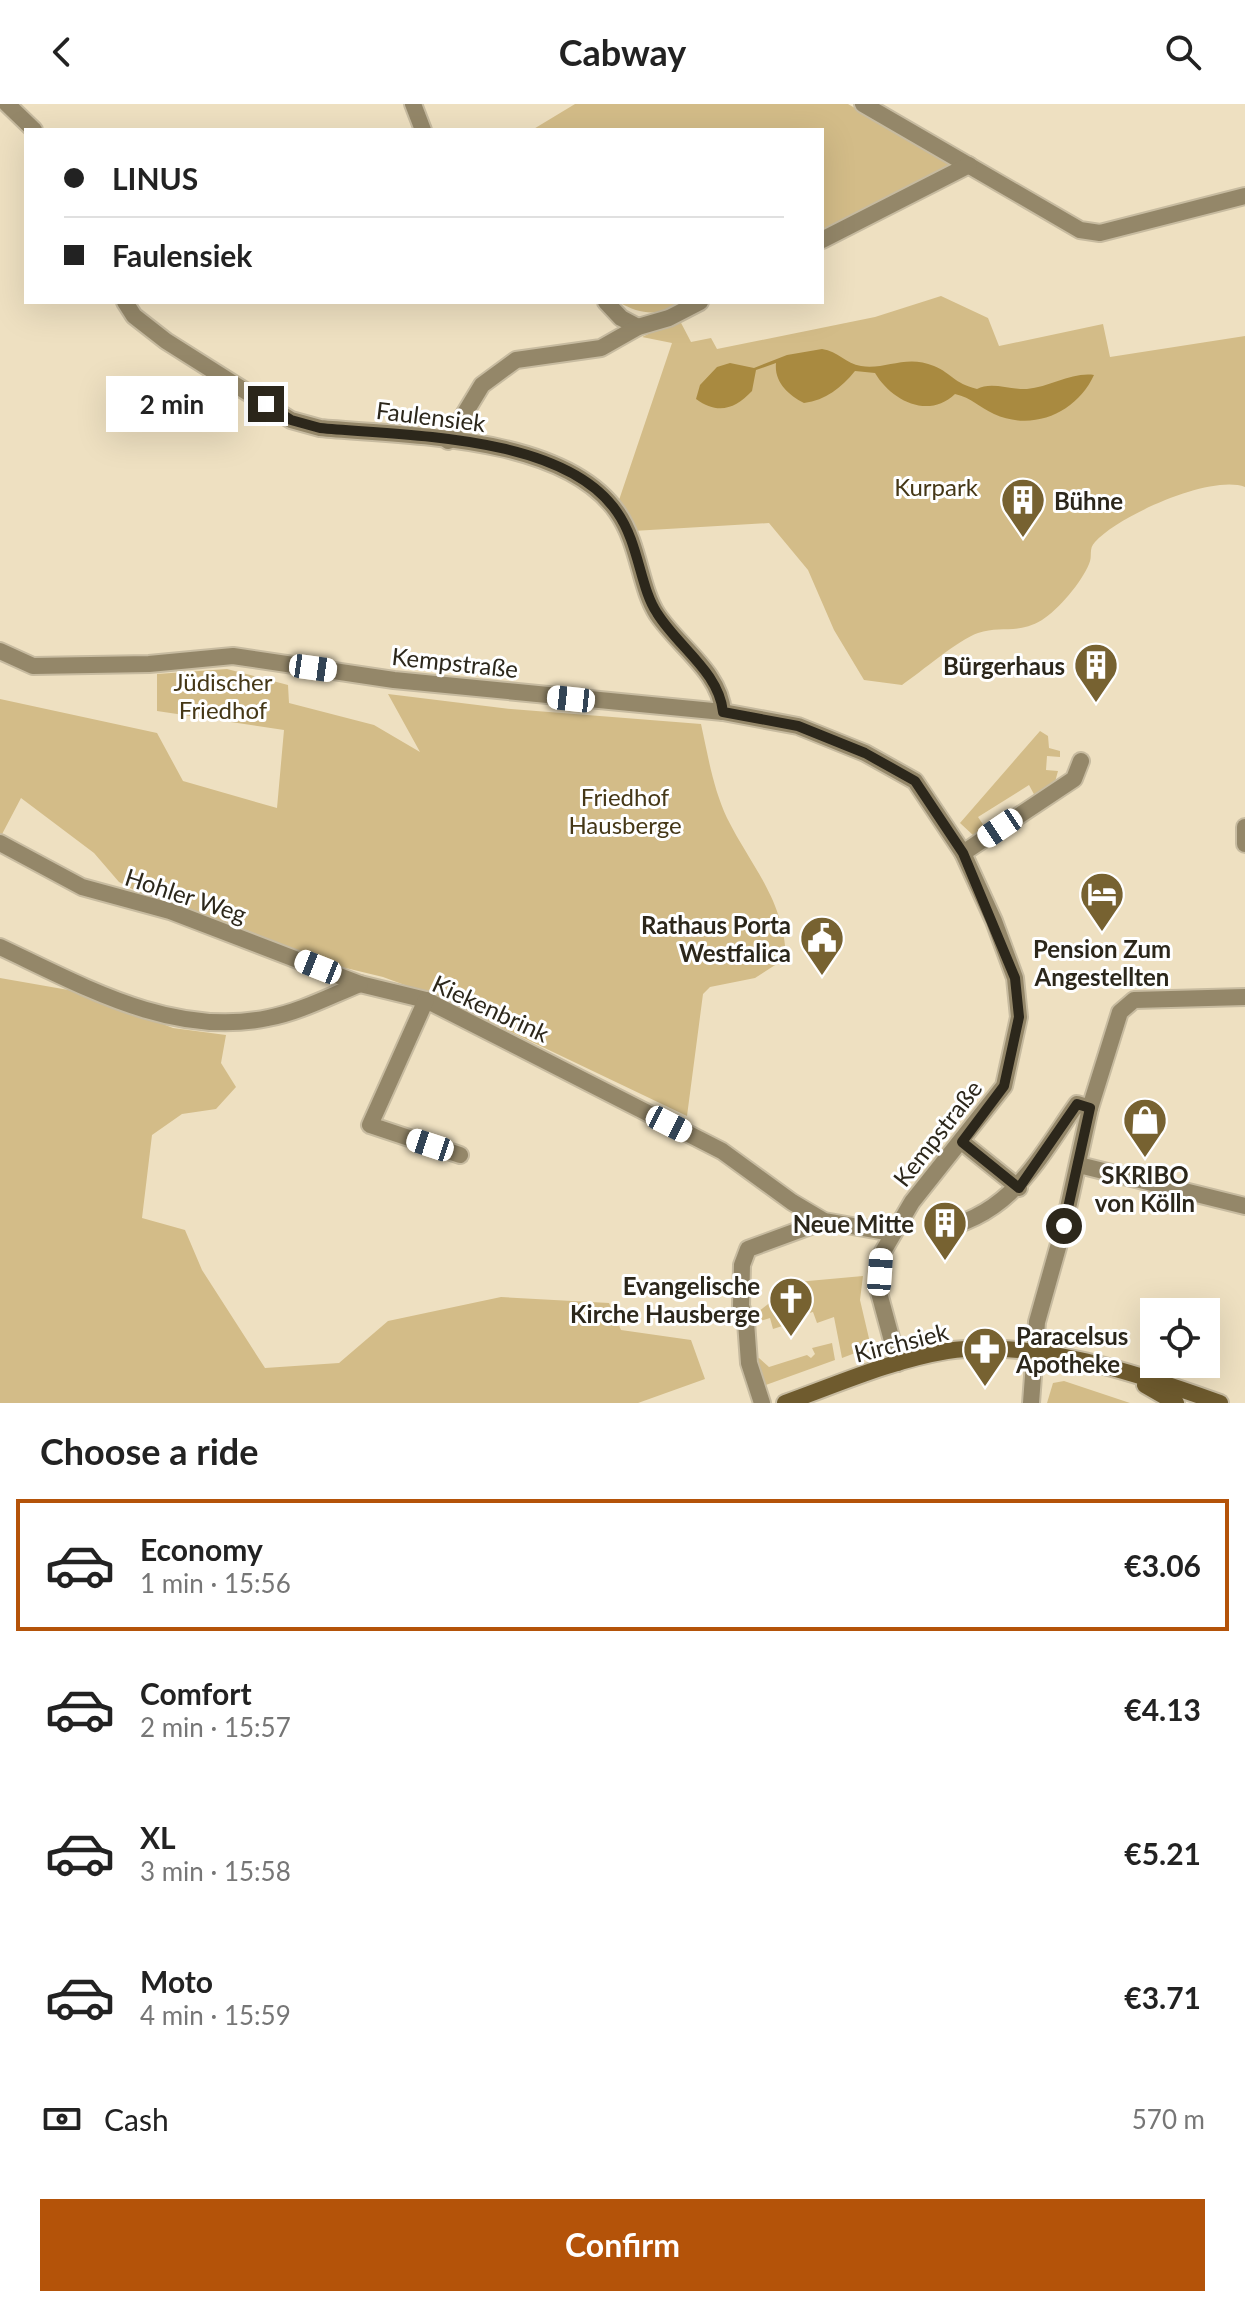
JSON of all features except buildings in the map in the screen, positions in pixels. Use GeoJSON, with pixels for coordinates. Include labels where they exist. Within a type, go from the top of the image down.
{"type":"FeatureCollection","features":[{"type":"Feature","properties":{"kind":"main road","name":"Kirchsiek"},"geometry":{"type":"LineString","coordinates":[[785,1403],[898,1363],[948,1351],[1034,1350],[1220,1403]]}},
{"type":"Feature","properties":{"kind":"main road","name":"Kirchsiek"},"geometry":{"type":"LineString","coordinates":[[1126,1374],[1176,1403]]}},
{"type":"Feature","properties":{"kind":"street"},"geometry":{"type":"LineString","coordinates":[[7,104],[32,128]]}},
{"type":"Feature","properties":{"kind":"street"},"geometry":{"type":"LineString","coordinates":[[413,104],[422,128]]}},
{"type":"Feature","properties":{"kind":"street"},"geometry":{"type":"LineString","coordinates":[[863,104],[1080,230],[1100,233],[1245,196]]}},
{"type":"Feature","properties":{"kind":"street"},"geometry":{"type":"LineString","coordinates":[[824,239],[969,165]]}},
{"type":"Feature","properties":{"kind":"street","name":"Faulensiek"},"geometry":{"type":"LineString","coordinates":[[126,304],[134,316],[166,341],[291,420],[320,428],[499,448],[537,459],[591,486],[617,511],[637,551],[655,611],[721,692],[723,712]]}},
{"type":"Feature","properties":{"kind":"street"},"geometry":{"type":"LineString","coordinates":[[608,304],[621,318],[638,327]]}},
{"type":"Feature","properties":{"kind":"street"},"geometry":{"type":"LineString","coordinates":[[448,441],[482,385],[516,360],[601,348],[638,327],[669,318],[696,304]]}},
{"type":"Feature","properties":{"kind":"street","name":"Kempstraße"},"geometry":{"type":"LineString","coordinates":[[0,651],[33,666],[149,664],[233,656],[394,680],[723,712],[798,726],[865,753],[915,781],[963,853],[1015,978],[1019,1017],[1004,1086],[892,1233],[881,1255],[878,1289],[898,1363]]}},
{"type":"Feature","properties":{"kind":"street"},"geometry":{"type":"LineString","coordinates":[[963,853],[1074,779],[1081,761]]}},
{"type":"Feature","properties":{"kind":"street"},"geometry":{"type":"LineString","coordinates":[[1245,827],[1245,844]]}},
{"type":"Feature","properties":{"kind":"street","name":"Hohler Weg"},"geometry":{"type":"LineString","coordinates":[[0,843],[82,887],[170,911],[360,984]]}},
{"type":"Feature","properties":{"kind":"street"},"geometry":{"type":"LineString","coordinates":[[0,947],[83,987],[187,1022],[268,1018],[360,984]]}},
{"type":"Feature","properties":{"kind":"street","name":"Kiekenbrink"},"geometry":{"type":"LineString","coordinates":[[360,984],[426,1000],[722,1151],[792,1202],[824,1221],[892,1233]]}},
{"type":"Feature","properties":{"kind":"street"},"geometry":{"type":"LineString","coordinates":[[1031,1403],[1037,1322],[1079,1165],[1090,1108],[1120,1012],[1134,1000],[1245,997]]}},
{"type":"Feature","properties":{"kind":"street"},"geometry":{"type":"LineString","coordinates":[[426,1000],[370,1125],[460,1155]]}},
{"type":"Feature","properties":{"kind":"street"},"geometry":{"type":"LineString","coordinates":[[935,1230],[969,1221],[1019,1188],[1077,1104],[1090,1108]]}},
{"type":"Feature","properties":{"kind":"street"},"geometry":{"type":"LineString","coordinates":[[962,1142],[1019,1188]]}},
{"type":"Feature","properties":{"kind":"street"},"geometry":{"type":"LineString","coordinates":[[1079,1165],[1245,1206]]}},
{"type":"Feature","properties":{"kind":"street"},"geometry":{"type":"LineString","coordinates":[[762,1403],[749,1363],[746,1322],[741,1306],[742,1265],[748,1249],[824,1221]]}},
{"type":"Feature","properties":{"kind":"green space"},"geometry":{"type":"Polygon","coordinates":[[[575,104],[848,104],[952,164],[824,230],[824,128],[535,128],[575,104]]]}},
{"type":"Feature","properties":{"kind":"green space","name":"Kurpark"},"geometry":{"type":"Polygon","coordinates":[[[941,296],[988,318],[999,346],[1103,324],[1110,357],[1245,336],[1245,487],[1210,486],[1166,500],[1123,521],[1095,542],[1081,579],[1049,615],[1033,625],[978,633],[950,649],[902,685],[864,680],[834,630],[808,570],[769,523],[633,531],[618,503],[672,343],[642,337],[679,319],[691,342],[711,338],[717,349],[875,317],[941,296]]]}},
{"type":"Feature","properties":{"kind":"green space"},"geometry":{"type":"Polygon","coordinates":[[[622,304],[680,304],[659,312],[636,310],[622,304]]]}},
{"type":"Feature","properties":{"kind":"green space"},"geometry":{"type":"Polygon","coordinates":[[[227,669],[288,685],[289,703],[374,725],[420,752],[388,694],[511,709],[701,724],[722,807],[773,901],[784,937],[786,958],[755,978],[710,987],[703,994],[687,1116],[440,998],[383,977],[325,963],[242,928],[140,893],[119,882],[94,853],[21,798],[0,838],[0,699],[157,733],[183,781],[277,808],[284,730],[157,711],[157,674],[227,669]]]}},
{"type":"Feature","properties":{"kind":"green space"},"geometry":{"type":"Polygon","coordinates":[[[1040,731],[1048,736],[1049,748],[1060,751],[1060,757],[1047,756],[1046,770],[1058,771],[1055,782],[1036,798],[1029,785],[978,817],[986,829],[974,836],[960,823],[1040,731]]]}},
{"type":"Feature","properties":{"kind":"green space"},"geometry":{"type":"Polygon","coordinates":[[[0,978],[80,992],[173,1028],[226,1035],[221,1063],[236,1087],[216,1109],[182,1114],[152,1135],[142,1218],[185,1230],[202,1270],[265,1368],[339,1363],[388,1321],[501,1297],[609,1303],[621,1330],[691,1340],[705,1379],[638,1403],[0,1403],[0,978]]]}},
{"type":"Feature","properties":{"kind":"green space"},"geometry":{"type":"Polygon","coordinates":[[[863,1276],[860,1300],[871,1347],[842,1358],[834,1317],[817,1323],[813,1312],[797,1316],[798,1321],[773,1329],[770,1318],[757,1322],[754,1315],[797,1282],[863,1276]]]}},
{"type":"Feature","properties":{"kind":"green space"},"geometry":{"type":"Polygon","coordinates":[[[832,1343],[835,1360],[763,1386],[755,1359],[759,1358],[769,1367],[807,1355],[811,1358],[815,1354],[812,1348],[832,1343]]]}},
{"type":"Feature","properties":{"kind":"green space"},"geometry":{"type":"Polygon","coordinates":[[[1064,1381],[1130,1403],[1047,1403],[1053,1383],[1064,1381]]]}},
{"type":"Feature","properties":{"kind":"shaded area"},"geometry":{"type":"Polygon","coordinates":[[[822,349],[861,366],[924,363],[977,389],[995,386],[1027,389],[1077,376],[1094,375],[1077,399],[1065,408],[1053,415],[1024,421],[994,414],[955,394],[933,405],[911,403],[890,391],[875,373],[855,371],[832,392],[804,403],[783,387],[777,376],[776,363],[756,370],[752,391],[733,406],[712,407],[696,399],[700,385],[717,367],[730,363],[754,368],[787,355],[822,349]]]}},
{"type":"Feature","properties":{"kind":"place","name":"Bühne"},"geometry":{"type":"Point","coordinates":[1023,539]}},
{"type":"Feature","properties":{"kind":"place","name":"Bürgerhaus"},"geometry":{"type":"Point","coordinates":[1096,704]}},
{"type":"Feature","properties":{"kind":"place","name":"Pension Zum Angestellten"},"geometry":{"type":"Point","coordinates":[1102,933]}},
{"type":"Feature","properties":{"kind":"place","name":"Rathaus Porta Westfalica"},"geometry":{"type":"Point","coordinates":[822,977]}},
{"type":"Feature","properties":{"kind":"place","name":"SKRIBO von Kölln"},"geometry":{"type":"Point","coordinates":[1145,1159]}},
{"type":"Feature","properties":{"kind":"place","name":"Neue Mitte"},"geometry":{"type":"Point","coordinates":[945,1262]}},
{"type":"Feature","properties":{"kind":"place","name":"Evangelische Kirche Hausberge"},"geometry":{"type":"Point","coordinates":[791,1338]}},
{"type":"Feature","properties":{"kind":"place","name":"Paracelsus Apotheke"},"geometry":{"type":"Point","coordinates":[985,1388]}},
{"type":"Feature","properties":{"kind":"route"},"geometry":{"type":"LineString","coordinates":[[266,404],[291,420],[320,428],[499,448],[568,472],[591,486],[617,511],[637,551],[655,611],[721,692],[723,712],[798,726],[865,753],[915,781],[963,853],[994,921],[1015,978],[1019,1017],[1004,1086],[962,1142],[1019,1188],[1077,1104],[1090,1108],[1064,1226]]}},
{"type":"Feature","properties":{"kind":"park label","name":"Jüdischer Friedhof"},"geometry":{"type":"Point","coordinates":[223,695]}},
{"type":"Feature","properties":{"kind":"park label","name":"Friedhof Hausberge"},"geometry":{"type":"Point","coordinates":[625,810]}}]}
